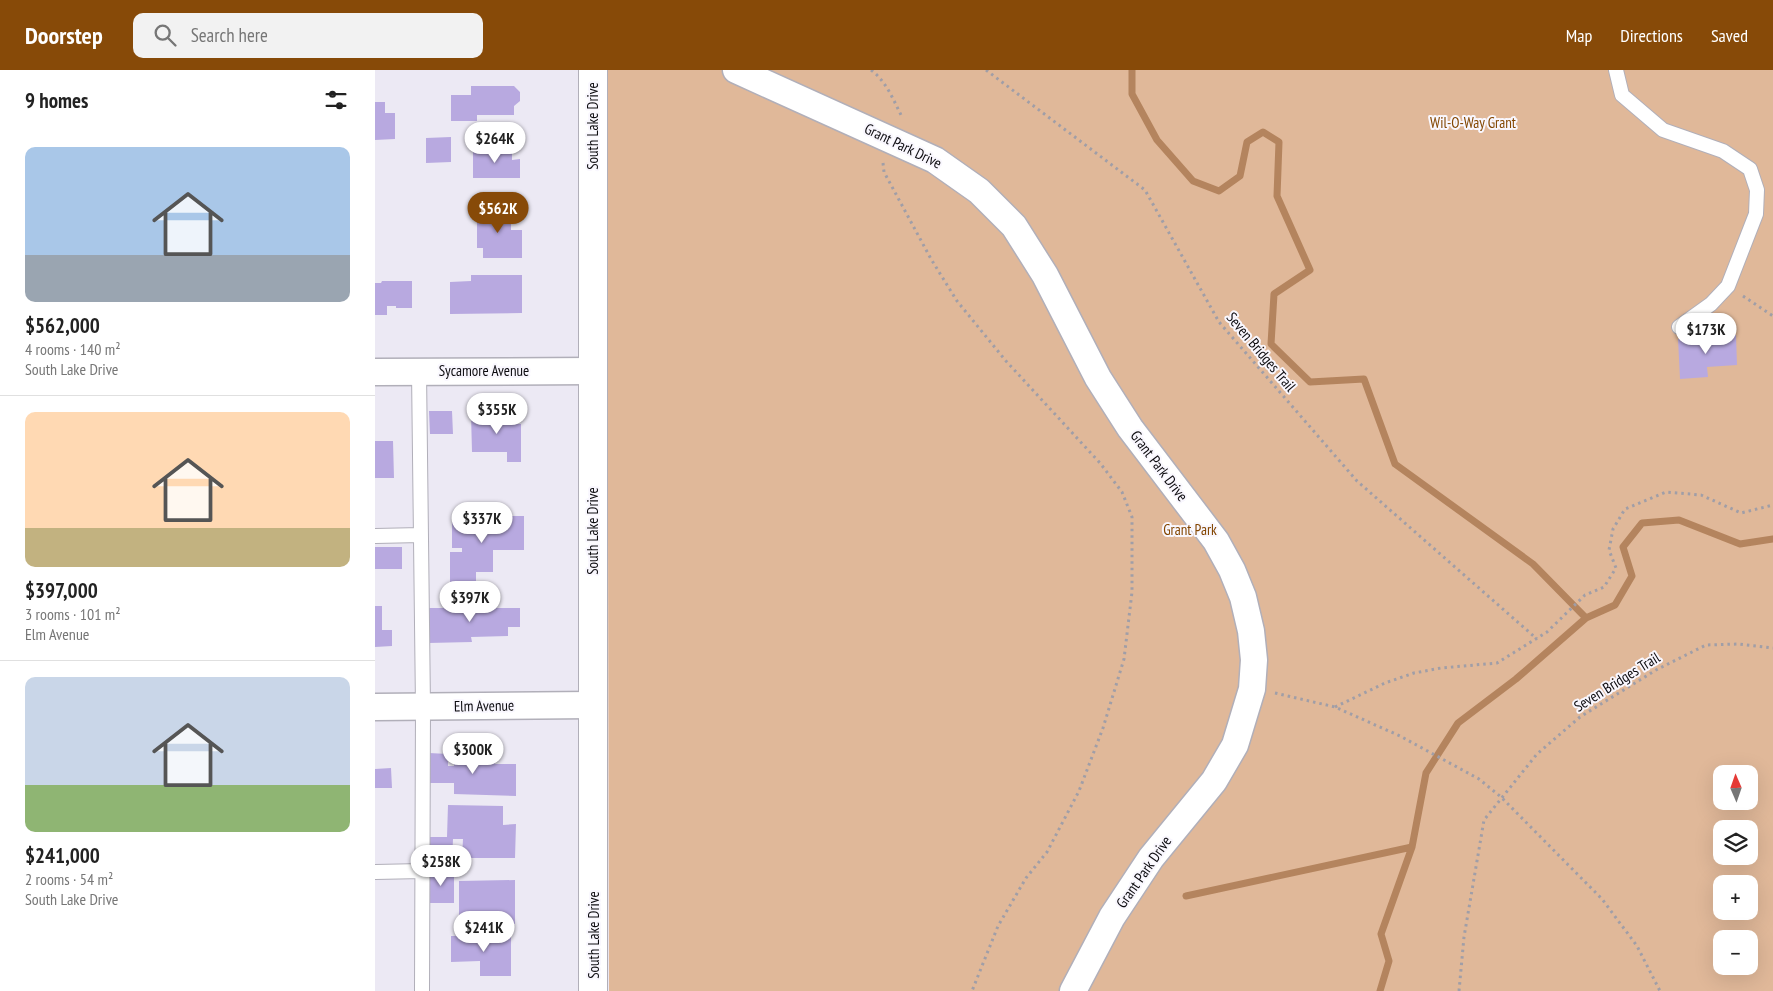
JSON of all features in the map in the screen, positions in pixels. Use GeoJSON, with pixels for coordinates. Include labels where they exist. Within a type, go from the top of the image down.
{"type":"FeatureCollection","features":[{"type":"Feature","properties":{"kind":"street","name":"South Lake Drive"},"geometry":{"type":"LineString","coordinates":[[593,70],[593,991]]}},
{"type":"Feature","properties":{"kind":"street","name":"Grant Park Drive"},"geometry":{"type":"LineString","coordinates":[[736,70],[935,160],[979,191],[1014,226],[1045,275],[1098,378],[1130,428],[1216,541],[1232,570],[1243,597],[1251,631],[1254,660],[1252,689],[1235,745],[1214,782],[1151,858],[1112,917],[1073,991]]}},
{"type":"Feature","properties":{"kind":"street","name":"Sycamore Avenue"},"geometry":{"type":"LineString","coordinates":[[375,372],[593,371]]}},
{"type":"Feature","properties":{"kind":"street","name":"Elm Avenue"},"geometry":{"type":"LineString","coordinates":[[375,707],[592,705]]}},
{"type":"Feature","properties":{"kind":"lane"},"geometry":{"type":"LineString","coordinates":[[1616,70],[1622,95],[1663,130],[1723,151],[1750,169],[1757,190],[1757,214],[1728,286],[1711,304],[1679,327]]}},
{"type":"Feature","properties":{"kind":"lane"},"geometry":{"type":"LineString","coordinates":[[419,371],[423,706],[422,991]]}},
{"type":"Feature","properties":{"kind":"lane"},"geometry":{"type":"LineString","coordinates":[[375,536],[421,535]]}},
{"type":"Feature","properties":{"kind":"lane"},"geometry":{"type":"LineString","coordinates":[[375,872],[422,871]]}},
{"type":"Feature","properties":{"kind":"path"},"geometry":{"type":"LineString","coordinates":[[871,70],[877,74],[891,94],[901,115],[899,121]]}},
{"type":"Feature","properties":{"kind":"path","name":"Seven Bridges Trail"},"geometry":{"type":"LineString","coordinates":[[986,70],[1145,190],[1219,322],[1351,474],[1537,639]]}},
{"type":"Feature","properties":{"kind":"path"},"geometry":{"type":"LineString","coordinates":[[885,157],[883,161],[884,172],[931,258],[957,300],[1006,362],[1100,463],[1122,492],[1132,517],[1133,592],[1125,659],[1103,728],[1079,791],[1047,852],[1026,878],[998,926],[972,991]]}},
{"type":"Feature","properties":{"kind":"path"},"geometry":{"type":"LineString","coordinates":[[1728,286],[1773,316]]}},
{"type":"Feature","properties":{"kind":"path"},"geometry":{"type":"LineString","coordinates":[[1335,707],[1385,683],[1414,673],[1441,668],[1497,663],[1537,639],[1547,632],[1585,595],[1604,587],[1616,568],[1609,550],[1613,529],[1625,509],[1666,492],[1701,495],[1741,513],[1773,505]]}},
{"type":"Feature","properties":{"kind":"path","name":"Seven Bridges Trail"},"geometry":{"type":"LineString","coordinates":[[1459,991],[1464,937],[1484,820],[1537,754],[1580,717],[1656,670],[1707,645],[1738,644],[1773,648]]}},
{"type":"Feature","properties":{"kind":"path"},"geometry":{"type":"LineString","coordinates":[[1290,695],[1335,707],[1399,736],[1479,779],[1501,797],[1602,898],[1637,946],[1660,991]]}},
{"type":"Feature","properties":{"kind":"green space","name":"Grant Park"},"geometry":{"type":"Polygon","coordinates":[[[607,70],[1773,70],[1773,991],[609,991],[607,70]]]}},
{"type":"Feature","properties":{"kind":"building"},"geometry":{"type":"Polygon","coordinates":[[[471,86],[514,86],[520,92],[520,101],[514,106],[514,115],[477,115],[477,121],[451,121],[451,95],[471,95],[471,86]]]}},
{"type":"Feature","properties":{"kind":"building"},"geometry":{"type":"Polygon","coordinates":[[[375,102],[385,102],[385,113],[395,113],[395,139],[375,140],[375,102]]]}},
{"type":"Feature","properties":{"kind":"building"},"geometry":{"type":"Polygon","coordinates":[[[451,137],[451,162],[426,163],[426,138],[451,137]]]}},
{"type":"Feature","properties":{"kind":"building"},"geometry":{"type":"Polygon","coordinates":[[[473,148],[512,148],[512,160],[520,159],[520,178],[473,178],[473,148]]]}},
{"type":"Feature","properties":{"kind":"building"},"geometry":{"type":"Polygon","coordinates":[[[477,208],[511,208],[511,230],[522,230],[522,258],[483,258],[483,248],[477,248],[477,208]]]}},
{"type":"Feature","properties":{"kind":"building"},"geometry":{"type":"Polygon","coordinates":[[[471,275],[522,275],[522,313],[450,314],[450,282],[471,281],[471,275]]]}},
{"type":"Feature","properties":{"kind":"building"},"geometry":{"type":"Polygon","coordinates":[[[382,281],[412,281],[412,308],[387,306],[387,315],[375,315],[375,283],[381,283],[382,281]]]}},
{"type":"Feature","properties":{"kind":"building"},"geometry":{"type":"Polygon","coordinates":[[[1736,335],[1737,365],[1707,367],[1708,377],[1680,379],[1678,339],[1736,335]]]}},
{"type":"Feature","properties":{"kind":"building"},"geometry":{"type":"Polygon","coordinates":[[[429,411],[452,411],[453,434],[430,434],[429,411]]]}},
{"type":"Feature","properties":{"kind":"building"},"geometry":{"type":"Polygon","coordinates":[[[471,414],[512,414],[512,424],[521,424],[521,462],[507,462],[507,452],[472,452],[471,414]]]}},
{"type":"Feature","properties":{"kind":"building"},"geometry":{"type":"Polygon","coordinates":[[[375,441],[393,441],[394,478],[375,478],[375,441]]]}},
{"type":"Feature","properties":{"kind":"building"},"geometry":{"type":"Polygon","coordinates":[[[452,516],[524,516],[524,550],[493,550],[493,572],[476,572],[476,586],[450,586],[450,552],[462,552],[462,548],[452,548],[452,516]]]}},
{"type":"Feature","properties":{"kind":"building"},"geometry":{"type":"Polygon","coordinates":[[[375,547],[402,547],[402,569],[375,569],[375,547]]]}},
{"type":"Feature","properties":{"kind":"building"},"geometry":{"type":"Polygon","coordinates":[[[375,606],[382,606],[382,630],[392,630],[392,646],[375,647],[375,606]]]}},
{"type":"Feature","properties":{"kind":"building"},"geometry":{"type":"Polygon","coordinates":[[[428,608],[520,608],[520,627],[508,627],[508,636],[471,637],[472,642],[428,643],[428,608]]]}},
{"type":"Feature","properties":{"kind":"building"},"geometry":{"type":"Polygon","coordinates":[[[429,753],[448,754],[448,766],[454,766],[454,754],[471,753],[471,762],[516,764],[516,796],[454,794],[454,783],[429,783],[429,753]]]}},
{"type":"Feature","properties":{"kind":"building"},"geometry":{"type":"Polygon","coordinates":[[[391,768],[392,788],[375,788],[375,769],[391,768]]]}},
{"type":"Feature","properties":{"kind":"building"},"geometry":{"type":"Polygon","coordinates":[[[448,805],[503,806],[503,825],[516,824],[515,858],[462,858],[463,839],[453,839],[452,862],[429,862],[430,837],[447,837],[448,805]]]}},
{"type":"Feature","properties":{"kind":"building"},"geometry":{"type":"Polygon","coordinates":[[[427,872],[454,872],[454,903],[428,903],[427,872]]]}},
{"type":"Feature","properties":{"kind":"building"},"geometry":{"type":"Polygon","coordinates":[[[515,880],[515,924],[459,924],[459,881],[515,880]]]}},
{"type":"Feature","properties":{"kind":"building"},"geometry":{"type":"Polygon","coordinates":[[[451,936],[511,936],[511,976],[480,976],[480,961],[451,962],[451,936]]]}},
{"type":"Feature","properties":{"kind":"waterway"},"geometry":{"type":"LineString","coordinates":[[1132,70],[1132,94],[1157,140],[1193,181],[1219,191],[1240,176],[1247,142],[1263,132],[1279,142],[1277,196],[1310,270],[1274,294],[1271,344],[1310,382],[1364,379],[1395,464],[1533,564],[1586,618],[1615,605],[1632,576],[1623,547],[1642,523],[1679,520],[1740,544],[1773,539]]}},
{"type":"Feature","properties":{"kind":"waterway"},"geometry":{"type":"LineString","coordinates":[[1380,991],[1389,961],[1381,934],[1412,847],[1426,773],[1458,723],[1516,679],[1586,618]]}},
{"type":"Feature","properties":{"kind":"waterway"},"geometry":{"type":"LineString","coordinates":[[1186,896],[1412,847]]}},
{"type":"Feature","properties":{"kind":"park label","name":"Wil-O-Way Grant"},"geometry":{"type":"Point","coordinates":[1473,123]}}]}
